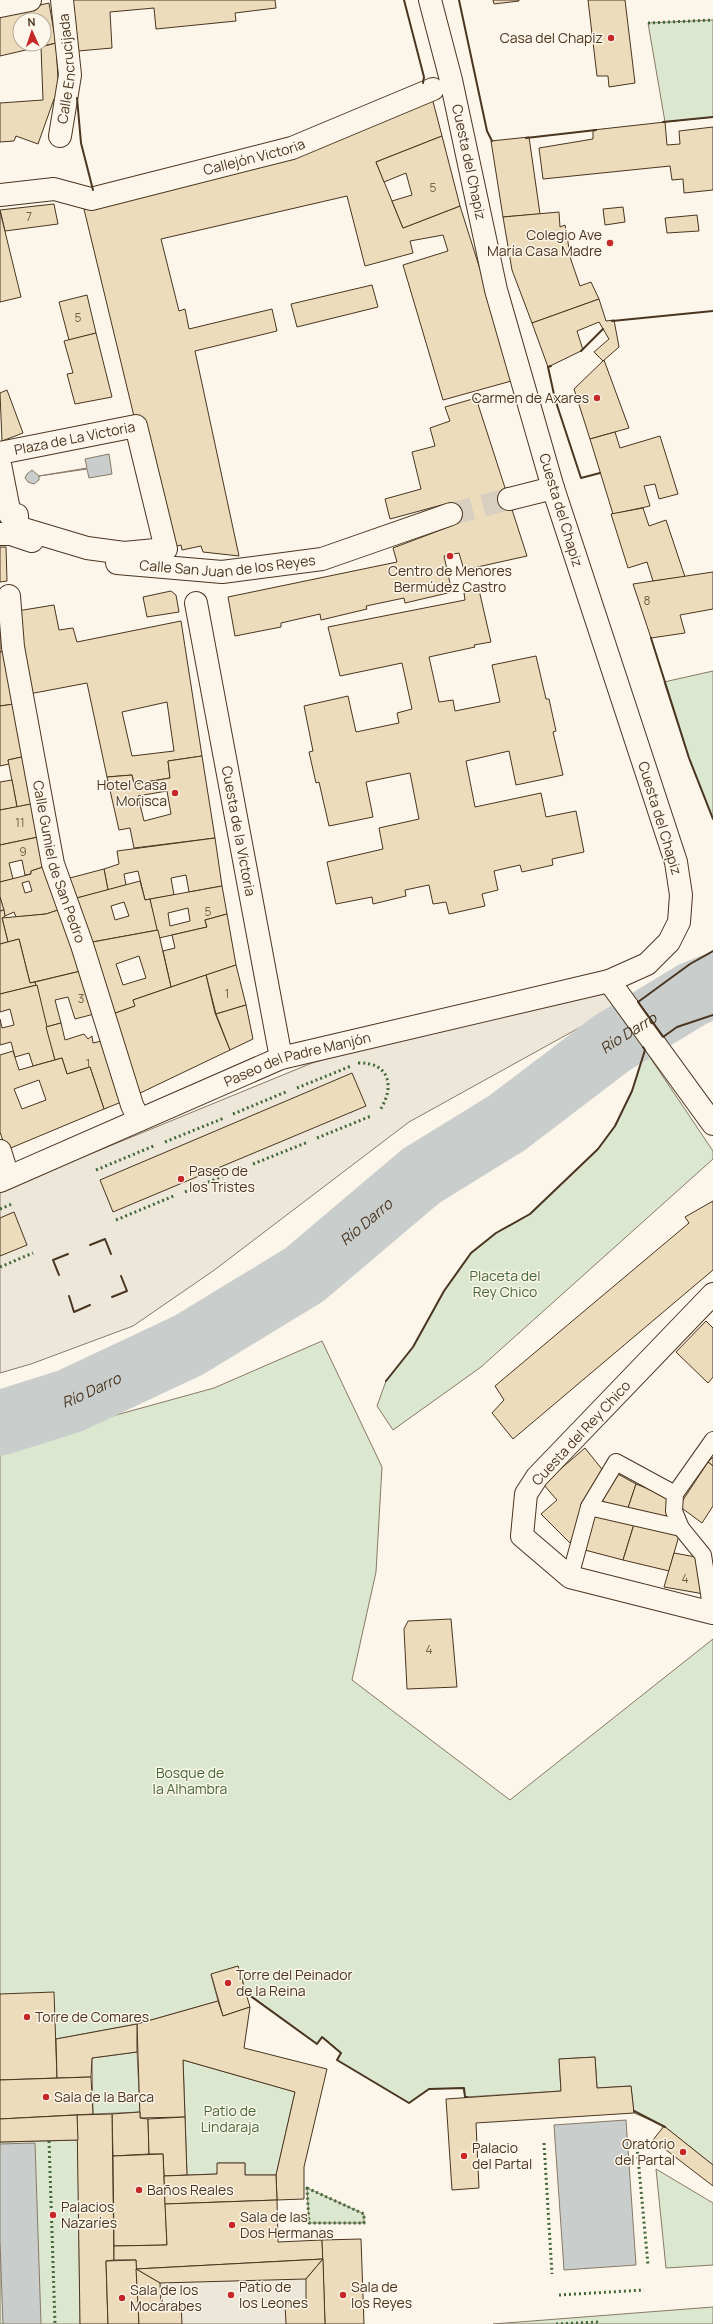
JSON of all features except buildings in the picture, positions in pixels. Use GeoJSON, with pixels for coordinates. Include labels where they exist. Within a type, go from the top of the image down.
{"type":"FeatureCollection","features":[{"type":"Feature","properties":{"kind":"street"},"geometry":{"type":"LineString","coordinates":[[0,6],[30,0]]}},
{"type":"Feature","properties":{"kind":"street","name":"Calle Encrucijada"},"geometry":{"type":"LineString","coordinates":[[60,136],[70,75],[62,0]]}},
{"type":"Feature","properties":{"kind":"street","name":"Cuesta del Chapiz"},"geometry":{"type":"LineString","coordinates":[[430,0],[451,80],[496,290],[553,488],[676,862],[681,895],[679,922],[669,942],[648,964],[609,981]]}},
{"type":"Feature","properties":{"kind":"street","name":"Callejón Victoria"},"geometry":{"type":"LineString","coordinates":[[0,195],[54,189],[91,199],[292,148],[433,89]]}},
{"type":"Feature","properties":{"kind":"street","name":"Plaza de La Victoria"},"geometry":{"type":"LineString","coordinates":[[136,426],[166,549],[124,553],[87,548],[17,528],[17,515],[10,515],[0,455],[136,426]]}},
{"type":"Feature","properties":{"kind":"street"},"geometry":{"type":"LineString","coordinates":[[509,499],[553,488]]}},
{"type":"Feature","properties":{"kind":"street","name":"Calle San Juan de los Reyes"},"geometry":{"type":"LineString","coordinates":[[0,534],[12,534],[76,557],[122,564],[222,572],[322,559],[451,514]]}},
{"type":"Feature","properties":{"kind":"street","name":"Calle Gumiel de San Pedro"},"geometry":{"type":"LineString","coordinates":[[9,596],[13,647],[53,864],[82,945],[132,1105],[139,1120]]}},
{"type":"Feature","properties":{"kind":"street","name":"Cuesta de la Victoria"},"geometry":{"type":"LineString","coordinates":[[196,603],[281,1058]]}},
{"type":"Feature","properties":{"kind":"street"},"geometry":{"type":"LineString","coordinates":[[609,981],[713,1124]]}},
{"type":"Feature","properties":{"kind":"street","name":"Paseo del Padre Manjón"},"geometry":{"type":"LineString","coordinates":[[4,1179],[281,1058],[609,981]]}},
{"type":"Feature","properties":{"kind":"street"},"geometry":{"type":"LineString","coordinates":[[0,1151],[4,1179]]}},
{"type":"Feature","properties":{"kind":"street","name":"Cuesta del Rey Chico"},"geometry":{"type":"LineString","coordinates":[[713,1294],[538,1477],[526,1494],[522,1536],[570,1577],[713,1613]]}},
{"type":"Feature","properties":{"kind":"lane"},"geometry":{"type":"LineString","coordinates":[[713,1440],[675,1494],[674,1511],[681,1528],[703,1555],[713,1613]]}},
{"type":"Feature","properties":{"kind":"lane"},"geometry":{"type":"LineString","coordinates":[[570,1577],[589,1507],[616,1462],[675,1494]]}},
{"type":"Feature","properties":{"kind":"lane"},"geometry":{"type":"LineString","coordinates":[[589,1507],[681,1528]]}},
{"type":"Feature","properties":{"kind":"green space"},"geometry":{"type":"Polygon","coordinates":[[[713,20],[713,117],[665,122],[648,23],[713,20]]]}},
{"type":"Feature","properties":{"kind":"green space"},"geometry":{"type":"Polygon","coordinates":[[[713,671],[713,819],[689,758],[664,682],[713,671]]]}},
{"type":"Feature","properties":{"kind":"green space","name":"Placeta del Rey Chico"},"geometry":{"type":"Polygon","coordinates":[[[645,1050],[713,1151],[713,1159],[481,1367],[393,1430],[377,1406],[386,1381],[413,1347],[444,1291],[471,1253],[496,1233],[530,1214],[598,1149],[615,1126],[632,1091],[645,1050]]]}},
{"type":"Feature","properties":{"kind":"green space","name":"Bosque de la Alhambra"},"geometry":{"type":"Polygon","coordinates":[[[322,1341],[382,1467],[376,1572],[352,1680],[510,1800],[713,1639],[713,2165],[664,2126],[634,2113],[631,2086],[597,2088],[595,2057],[559,2059],[561,2091],[465,2097],[463,2088],[429,2089],[409,2103],[337,2060],[341,2053],[323,2037],[317,2044],[246,1992],[238,1966],[211,1975],[218,2001],[137,2024],[56,2039],[0,1994],[0,1447],[214,1388],[322,1341]]]}},
{"type":"Feature","properties":{"kind":"green space"},"geometry":{"type":"Polygon","coordinates":[[[137,2052],[140,2112],[93,2114],[92,2058],[137,2052]]]}},
{"type":"Feature","properties":{"kind":"green space","name":"Patio de Lindaraja"},"geometry":{"type":"Polygon","coordinates":[[[183,2060],[295,2092],[276,2175],[245,2175],[245,2163],[218,2163],[217,2174],[187,2175],[183,2060]]]}},
{"type":"Feature","properties":{"kind":"green space"},"geometry":{"type":"Polygon","coordinates":[[[78,2140],[80,2324],[0,2324],[0,2142],[78,2140]]]}},
{"type":"Feature","properties":{"kind":"green space"},"geometry":{"type":"Polygon","coordinates":[[[656,2169],[713,2203],[713,2265],[666,2268],[656,2169]]]}},
{"type":"Feature","properties":{"kind":"green space"},"geometry":{"type":"Polygon","coordinates":[[[307,2188],[364,2214],[364,2223],[309,2223],[307,2188]]]}},
{"type":"Feature","properties":{"kind":"green space"},"geometry":{"type":"Polygon","coordinates":[[[713,2307],[713,2324],[493,2324],[713,2307]]]}},
{"type":"Feature","properties":{"kind":"shaded area"},"geometry":{"type":"Polygon","coordinates":[[[109,454],[112,474],[89,478],[87,469],[39,476],[87,468],[85,459],[109,454]]]}},
{"type":"Feature","properties":{"kind":"shaded area"},"geometry":{"type":"Polygon","coordinates":[[[32,470],[39,476],[39,480],[34,484],[28,482],[25,478],[32,470]]]}},
{"type":"Feature","properties":{"kind":"shaded area","name":"Paseo de los Tristes"},"geometry":{"type":"Polygon","coordinates":[[[604,992],[615,1008],[409,1122],[213,1271],[133,1326],[31,1364],[0,1373],[0,1191],[312,1063],[400,1037],[604,992]]]}},
{"type":"Feature","properties":{"kind":"shaded area"},"geometry":{"type":"Polygon","coordinates":[[[626,2120],[636,2265],[564,2270],[554,2125],[626,2120]]]}},
{"type":"Feature","properties":{"kind":"shaded area"},"geometry":{"type":"Polygon","coordinates":[[[35,2143],[41,2324],[3,2324],[0,2241],[0,2144],[35,2143]]]}},
{"type":"Feature","properties":{"kind":"shaded area","name":"Patio de los Leones"},"geometry":{"type":"Polygon","coordinates":[[[323,2259],[325,2324],[139,2324],[136,2269],[323,2259]]]}},
{"type":"Feature","properties":{"kind":"waterway","name":"Río Darro"},"geometry":{"type":"LineString","coordinates":[[0,1423],[70,1401],[189,1345],[304,1275],[421,1176],[507,1123],[612,1043],[693,994],[713,986]]}},
{"type":"Feature","properties":{"kind":"tunnel"},"geometry":{"type":"LineString","coordinates":[[451,514],[509,499]]}},
{"type":"Feature","properties":{"kind":"hedge"},"geometry":{"type":"LineString","coordinates":[[648,23],[713,20]]}},
{"type":"Feature","properties":{"kind":"hedge"},"geometry":{"type":"LineString","coordinates":[[358,1063],[369,1064],[377,1067],[383,1071],[387,1078],[387,1093],[380,1110]]}},
{"type":"Feature","properties":{"kind":"hedge"},"geometry":{"type":"LineString","coordinates":[[297,1088],[351,1066]]}},
{"type":"Feature","properties":{"kind":"hedge"},"geometry":{"type":"LineString","coordinates":[[233,1114],[288,1091]]}},
{"type":"Feature","properties":{"kind":"hedge"},"geometry":{"type":"LineString","coordinates":[[317,1138],[371,1116]]}},
{"type":"Feature","properties":{"kind":"hedge"},"geometry":{"type":"LineString","coordinates":[[165,1142],[224,1118]]}},
{"type":"Feature","properties":{"kind":"hedge"},"geometry":{"type":"LineString","coordinates":[[253,1164],[308,1142]]}},
{"type":"Feature","properties":{"kind":"hedge"},"geometry":{"type":"LineString","coordinates":[[96,1170],[156,1145]]}},
{"type":"Feature","properties":{"kind":"hedge"},"geometry":{"type":"LineString","coordinates":[[185,1192],[244,1167]]}},
{"type":"Feature","properties":{"kind":"hedge"},"geometry":{"type":"LineString","coordinates":[[116,1220],[176,1195]]}},
{"type":"Feature","properties":{"kind":"hedge"},"geometry":{"type":"LineString","coordinates":[[0,1209],[12,1204]]}},
{"type":"Feature","properties":{"kind":"hedge"},"geometry":{"type":"LineString","coordinates":[[0,1267],[33,1253]]}},
{"type":"Feature","properties":{"kind":"hedge"},"geometry":{"type":"LineString","coordinates":[[49,2141],[55,2324]]}},
{"type":"Feature","properties":{"kind":"hedge"},"geometry":{"type":"LineString","coordinates":[[544,2143],[552,2274]]}},
{"type":"Feature","properties":{"kind":"hedge"},"geometry":{"type":"LineString","coordinates":[[637,2147],[648,2265]]}},
{"type":"Feature","properties":{"kind":"hedge"},"geometry":{"type":"LineString","coordinates":[[307,2188],[364,2214],[364,2223],[309,2223],[307,2188]]}},
{"type":"Feature","properties":{"kind":"hedge"},"geometry":{"type":"LineString","coordinates":[[559,2295],[644,2290]]}},
{"type":"Feature","properties":{"kind":"hedge"},"geometry":{"type":"LineString","coordinates":[[556,2324],[599,2322],[599,2324]]}},
{"type":"Feature","properties":{"kind":"wall"},"geometry":{"type":"LineString","coordinates":[[404,0],[424,77],[423,83]]}},
{"type":"Feature","properties":{"kind":"wall"},"geometry":{"type":"LineString","coordinates":[[459,0],[487,131],[492,141]]}},
{"type":"Feature","properties":{"kind":"wall"},"geometry":{"type":"LineString","coordinates":[[77,98],[81,143],[93,190]]}},
{"type":"Feature","properties":{"kind":"wall"},"geometry":{"type":"LineString","coordinates":[[663,122],[713,117]]}},
{"type":"Feature","properties":{"kind":"wall"},"geometry":{"type":"LineString","coordinates":[[526,138],[596,130]]}},
{"type":"Feature","properties":{"kind":"wall"},"geometry":{"type":"LineString","coordinates":[[612,321],[713,311]]}},
{"type":"Feature","properties":{"kind":"wall"},"geometry":{"type":"LineString","coordinates":[[581,351],[603,329]]}},
{"type":"Feature","properties":{"kind":"wall"},"geometry":{"type":"LineString","coordinates":[[551,366],[548,367],[555,399],[581,478],[600,473]]}},
{"type":"Feature","properties":{"kind":"wall"},"geometry":{"type":"LineString","coordinates":[[651,638],[689,758],[713,819]]}},
{"type":"Feature","properties":{"kind":"wall"},"geometry":{"type":"LineString","coordinates":[[713,951],[690,964],[638,1002],[663,1037],[677,1027],[713,1015]]}},
{"type":"Feature","properties":{"kind":"wall"},"geometry":{"type":"LineString","coordinates":[[386,1381],[413,1347],[444,1291],[471,1253],[496,1233],[530,1214],[598,1149],[615,1126],[632,1091],[645,1050],[643,1047]]}},
{"type":"Feature","properties":{"kind":"wall"},"geometry":{"type":"LineString","coordinates":[[90,1245],[105,1239],[111,1254]]}},
{"type":"Feature","properties":{"kind":"wall"},"geometry":{"type":"LineString","coordinates":[[59,1275],[53,1260],[68,1254]]}},
{"type":"Feature","properties":{"kind":"wall"},"geometry":{"type":"LineString","coordinates":[[112,1297],[127,1291],[121,1276]]}},
{"type":"Feature","properties":{"kind":"wall"},"geometry":{"type":"LineString","coordinates":[[69,1296],[74,1312],[90,1305]]}},
{"type":"Feature","properties":{"kind":"wall"},"geometry":{"type":"LineString","coordinates":[[245,1992],[317,2044],[322,2037],[341,2053],[337,2060],[409,2103],[429,2089],[464,2088],[465,2097],[467,2097]]}},
{"type":"Feature","properties":{"kind":"wall"},"geometry":{"type":"LineString","coordinates":[[634,2111],[665,2127]]}},
{"type":"Feature","properties":{"kind":"place","name":"Casa del Chapiz"},"geometry":{"type":"Point","coordinates":[611,38]}},
{"type":"Feature","properties":{"kind":"place","name":"Colegio Ave María Casa Madre"},"geometry":{"type":"Point","coordinates":[610,243]}},
{"type":"Feature","properties":{"kind":"place","name":"Carmen de Axares"},"geometry":{"type":"Point","coordinates":[597,398]}},
{"type":"Feature","properties":{"kind":"place","name":"Centro de Menores Bermúdez Castro"},"geometry":{"type":"Point","coordinates":[450,556]}},
{"type":"Feature","properties":{"kind":"place","name":"Hotel Casa Morisca"},"geometry":{"type":"Point","coordinates":[175,793]}},
{"type":"Feature","properties":{"kind":"place","name":"Paseo de los Tristes"},"geometry":{"type":"Point","coordinates":[181,1179]}},
{"type":"Feature","properties":{"kind":"place","name":"Torre del Peinador de la Reina"},"geometry":{"type":"Point","coordinates":[228,1983]}},
{"type":"Feature","properties":{"kind":"place","name":"Torre de Comares"},"geometry":{"type":"Point","coordinates":[27,2017]}},
{"type":"Feature","properties":{"kind":"place","name":"Sala de la Barca"},"geometry":{"type":"Point","coordinates":[46,2097]}},
{"type":"Feature","properties":{"kind":"place","name":"Oratorio del Partal"},"geometry":{"type":"Point","coordinates":[683,2152]}},
{"type":"Feature","properties":{"kind":"place","name":"Palacio del Partal"},"geometry":{"type":"Point","coordinates":[464,2156]}},
{"type":"Feature","properties":{"kind":"place","name":"Baños Reales"},"geometry":{"type":"Point","coordinates":[139,2190]}},
{"type":"Feature","properties":{"kind":"place","name":"Palacios Nazaríes"},"geometry":{"type":"Point","coordinates":[53,2215]}},
{"type":"Feature","properties":{"kind":"place","name":"Sala de las Dos Hermanas"},"geometry":{"type":"Point","coordinates":[232,2225]}},
{"type":"Feature","properties":{"kind":"place","name":"Patio de los Leones"},"geometry":{"type":"Point","coordinates":[231,2295]}},
{"type":"Feature","properties":{"kind":"place","name":"Sala de los Reyes"},"geometry":{"type":"Point","coordinates":[343,2295]}},
{"type":"Feature","properties":{"kind":"place","name":"Sala de los Mocárabes"},"geometry":{"type":"Point","coordinates":[122,2298]}}]}
